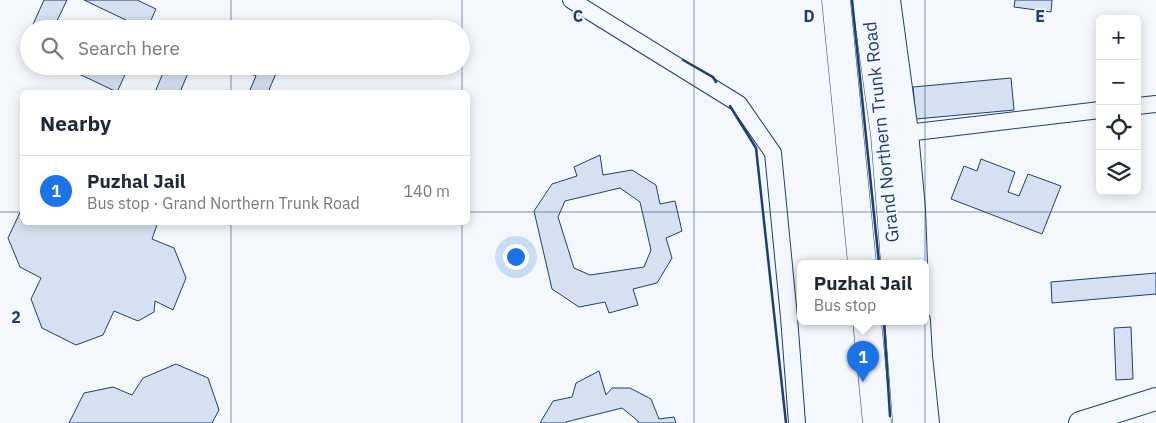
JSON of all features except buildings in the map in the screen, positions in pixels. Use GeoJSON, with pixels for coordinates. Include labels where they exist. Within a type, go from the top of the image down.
{"type":"FeatureCollection","features":[{"type":"Feature","properties":{"kind":"highway","name":"Grand Northern Trunk Road"},"geometry":{"type":"LineString","coordinates":[[836,0],[862,260]]}},
{"type":"Feature","properties":{"kind":"highway","name":"Grand Northern Trunk Road"},"geometry":{"type":"LineString","coordinates":[[866,0],[885,135],[895,260]]}},
{"type":"Feature","properties":{"kind":"highway"},"geometry":{"type":"LineString","coordinates":[[867,325],[877,423]]}},
{"type":"Feature","properties":{"kind":"highway"},"geometry":{"type":"LineString","coordinates":[[899,325],[907,423]]}},
{"type":"Feature","properties":{"kind":"street"},"geometry":{"type":"LineString","coordinates":[[571,0],[739,104],[773,153],[797,423]]}},
{"type":"Feature","properties":{"kind":"street"},"geometry":{"type":"LineString","coordinates":[[889,0],[907,133],[914,209],[916,260]]}},
{"type":"Feature","properties":{"kind":"street"},"geometry":{"type":"LineString","coordinates":[[1141,106],[1156,104]]}},
{"type":"Feature","properties":{"kind":"street"},"geometry":{"type":"LineString","coordinates":[[907,133],[1096,110]]}},
{"type":"Feature","properties":{"kind":"street"},"geometry":{"type":"LineString","coordinates":[[919,325],[928,423]]}},
{"type":"Feature","properties":{"kind":"street"},"geometry":{"type":"LineString","coordinates":[[1080,423],[1156,399]]}},
{"type":"Feature","properties":{"kind":"wall"},"geometry":{"type":"LineString","coordinates":[[852,0],[879,260]]}},
{"type":"Feature","properties":{"kind":"wall"},"geometry":{"type":"LineString","coordinates":[[683,60],[713,77],[716,82]]}},
{"type":"Feature","properties":{"kind":"wall"},"geometry":{"type":"LineString","coordinates":[[730,106],[756,148],[786,423]]}},
{"type":"Feature","properties":{"kind":"wall"},"geometry":{"type":"LineString","coordinates":[[884,325],[890,416]]}},
{"type":"Feature","properties":{"kind":"place","name":"Puzhal Jail"},"geometry":{"type":"Point","coordinates":[863,382]}}]}
